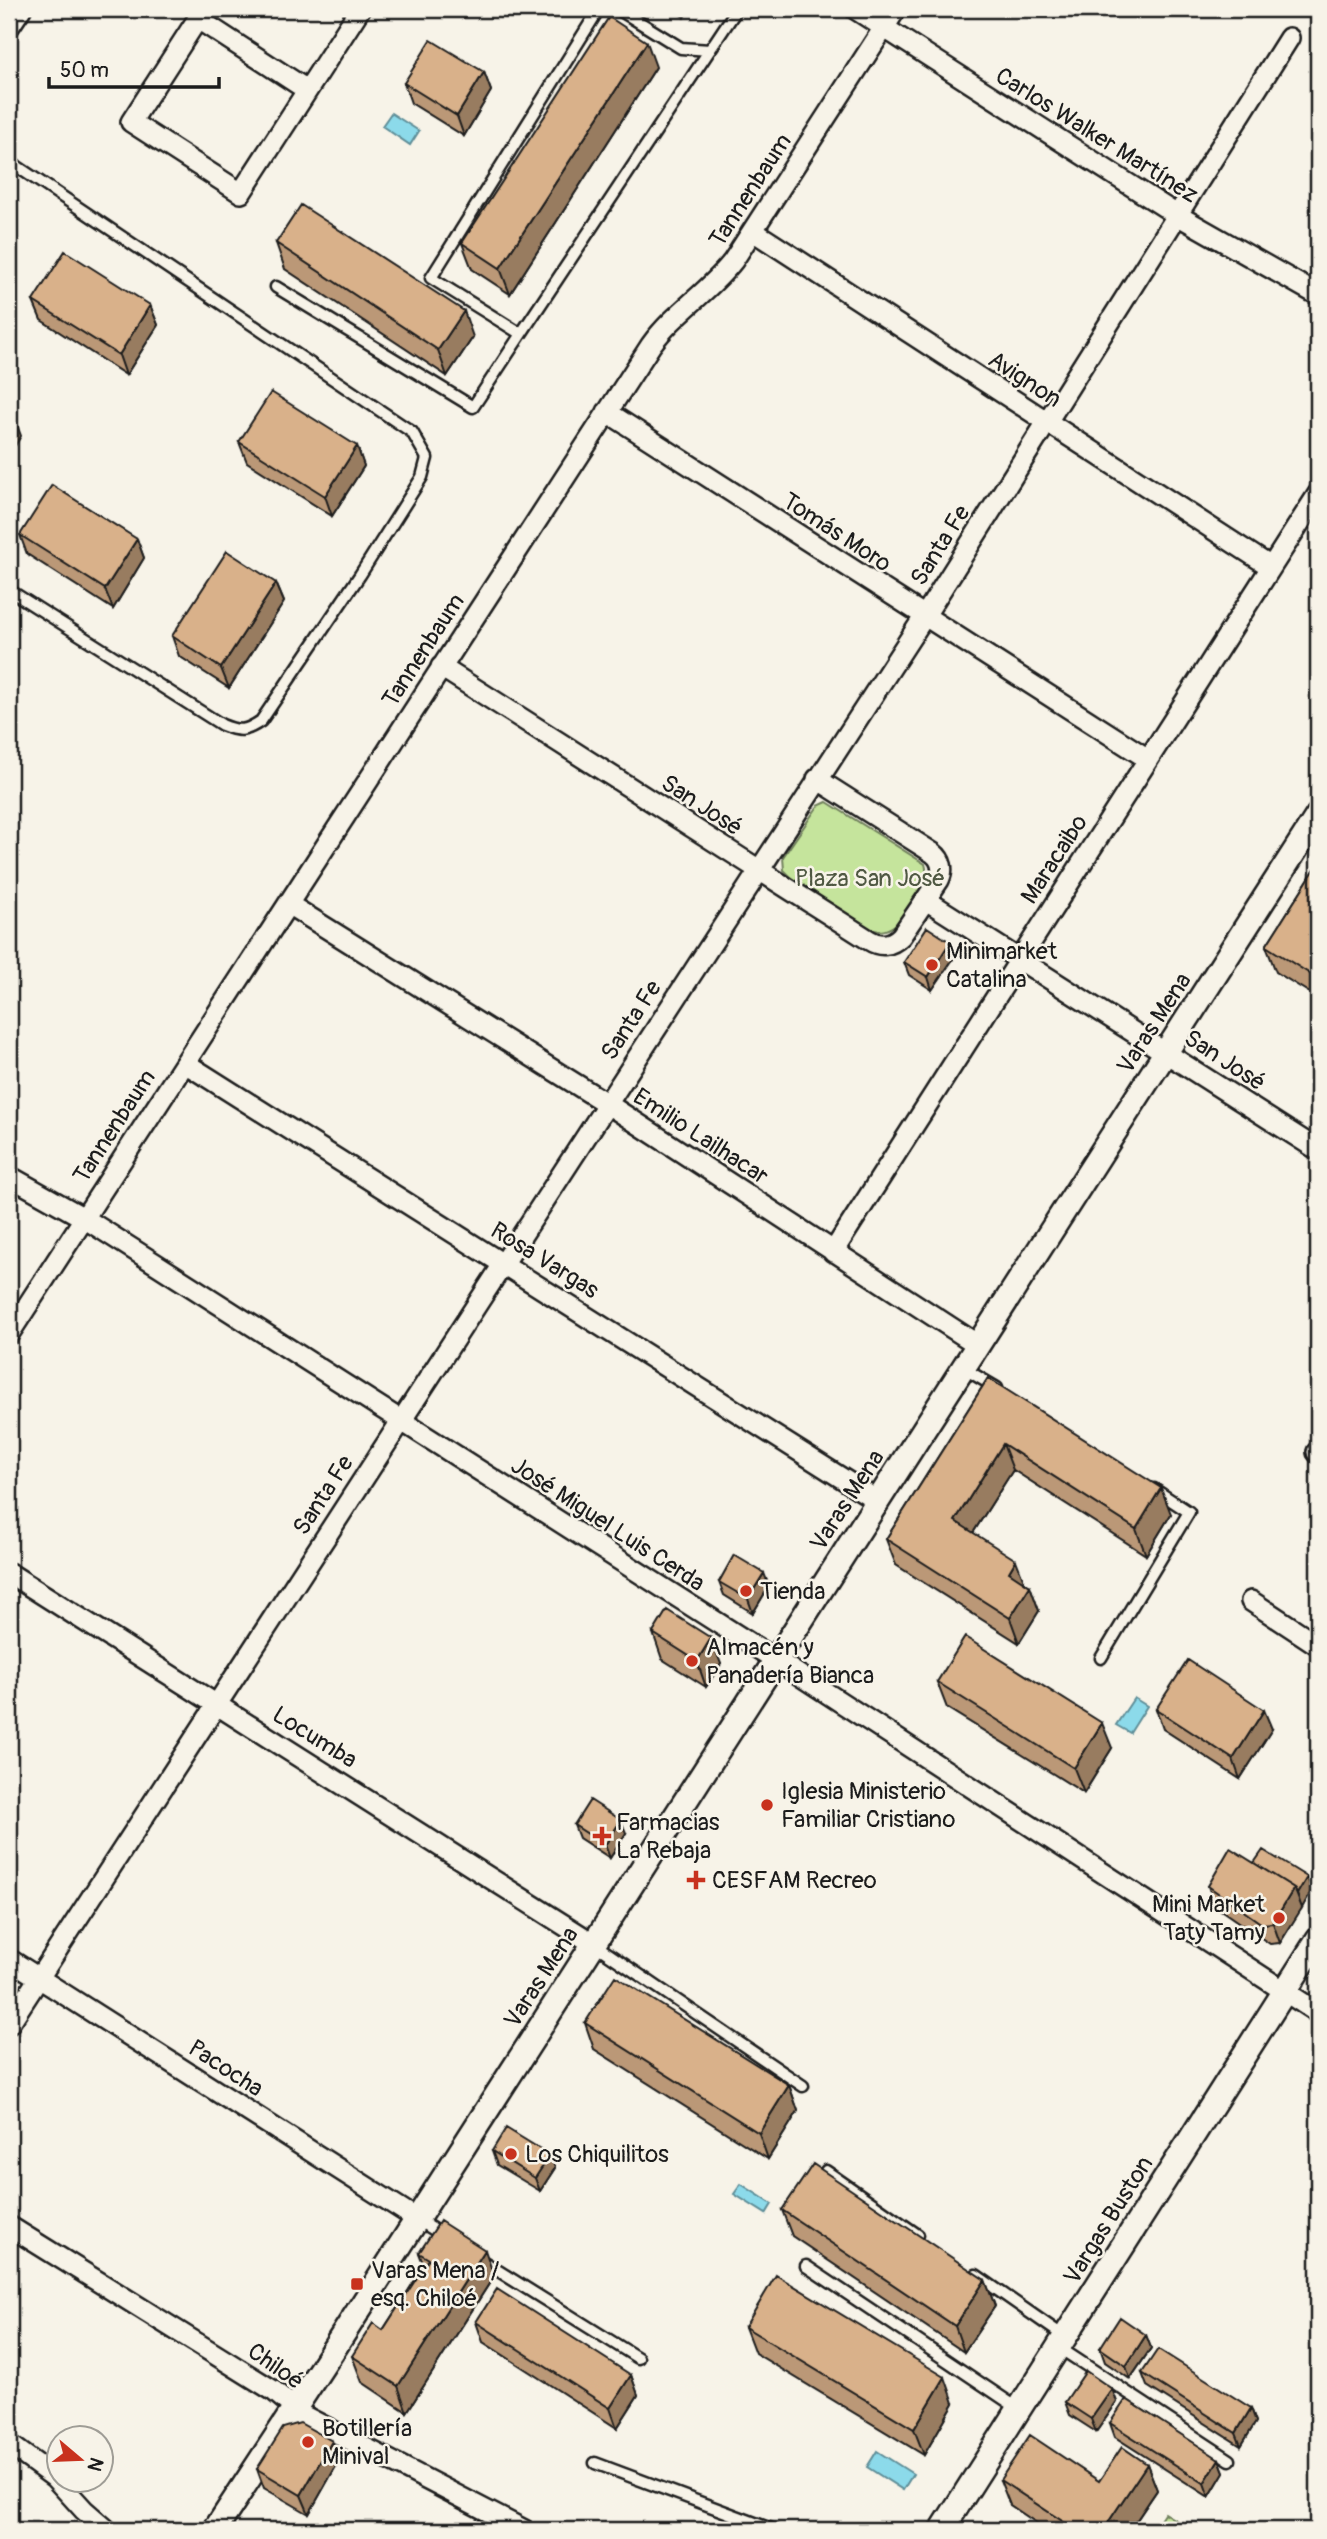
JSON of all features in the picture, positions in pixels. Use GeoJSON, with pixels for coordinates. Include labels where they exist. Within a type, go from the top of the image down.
{"type":"FeatureCollection","features":[{"type":"Feature","properties":{"kind":"street"},"geometry":{"type":"LineString","coordinates":[[9,27],[21,9]]}},
{"type":"Feature","properties":{"kind":"street"},"geometry":{"type":"LineString","coordinates":[[307,90],[201,14],[131,122],[241,193],[307,90],[358,9]]}},
{"type":"Feature","properties":{"kind":"street","name":"Carlos Walker Martínez"},"geometry":{"type":"LineString","coordinates":[[855,9],[1177,215],[1318,295]]}},
{"type":"Feature","properties":{"kind":"street","name":"Tannenbaum"},"geometry":{"type":"LineString","coordinates":[[9,1334],[660,332],[720,277],[753,231],[897,9]]}},
{"type":"Feature","properties":{"kind":"street","name":"Santa Fe"},"geometry":{"type":"LineString","coordinates":[[9,2024],[924,617],[1289,38]]}},
{"type":"Feature","properties":{"kind":"street","name":"Avignon"},"geometry":{"type":"LineString","coordinates":[[753,231],[1271,567]]}},
{"type":"Feature","properties":{"kind":"street","name":"Tomás Moro"},"geometry":{"type":"LineString","coordinates":[[607,412],[1148,759]]}},
{"type":"Feature","properties":{"kind":"street","name":"Maracaibo"},"geometry":{"type":"LineString","coordinates":[[833,1252],[1318,494]]}},
{"type":"Feature","properties":{"kind":"street","name":"San José"},"geometry":{"type":"LineString","coordinates":[[441,667],[877,945],[890,944],[897,940],[926,900],[941,876],[942,867],[936,856],[817,779]]}},
{"type":"Feature","properties":{"kind":"street","name":"Varas Mena"},"geometry":{"type":"LineString","coordinates":[[215,2530],[1166,1052],[1316,824]]}},
{"type":"Feature","properties":{"kind":"street","name":"San José"},"geometry":{"type":"LineString","coordinates":[[926,900],[1318,1150]]}},
{"type":"Feature","properties":{"kind":"street","name":"Emilio Lailhacar"},"geometry":{"type":"LineString","coordinates":[[288,904],[606,1103],[978,1345]]}},
{"type":"Feature","properties":{"kind":"street","name":"Rosa Vargas"},"geometry":{"type":"LineString","coordinates":[[185,1063],[878,1501]]}},
{"type":"Feature","properties":{"kind":"street","name":"José Miguel Luis Cerda"},"geometry":{"type":"LineString","coordinates":[[9,1176],[84,1218],[776,1660],[1318,2013]]}},
{"type":"Feature","properties":{"kind":"street","name":"Locumba"},"geometry":{"type":"LineString","coordinates":[[9,1573],[594,1944]]}},
{"type":"Feature","properties":{"kind":"street"},"geometry":{"type":"LineString","coordinates":[[1251,1601],[1318,1645]]}},
{"type":"Feature","properties":{"kind":"street","name":"Vargas Buston"},"geometry":{"type":"LineString","coordinates":[[942,2530],[1318,1939]]}},
{"type":"Feature","properties":{"kind":"street","name":"Pacocha"},"geometry":{"type":"LineString","coordinates":[[9,1959],[417,2219]]}},
{"type":"Feature","properties":{"kind":"street","name":"Chiloé"},"geometry":{"type":"LineString","coordinates":[[9,2226],[274,2391],[304,2416],[524,2530]]}},
{"type":"Feature","properties":{"kind":"street"},"geometry":{"type":"LineString","coordinates":[[9,2444],[54,2477],[84,2510],[107,2530]]}},
{"type":"Feature","properties":{"kind":"lane"},"geometry":{"type":"LineString","coordinates":[[521,334],[431,278],[599,9]]}},
{"type":"Feature","properties":{"kind":"lane"},"geometry":{"type":"LineString","coordinates":[[618,9],[681,48],[710,50]]}},
{"type":"Feature","properties":{"kind":"lane"},"geometry":{"type":"LineString","coordinates":[[276,287],[473,407],[737,9]]}},
{"type":"Feature","properties":{"kind":"lane"},"geometry":{"type":"LineString","coordinates":[[9,162],[412,432],[427,458],[422,477],[360,575],[261,721],[247,731],[236,731],[222,725],[9,590]]}},
{"type":"Feature","properties":{"kind":"lane"},"geometry":{"type":"LineString","coordinates":[[963,1368],[1005,1393]]}},
{"type":"Feature","properties":{"kind":"lane"},"geometry":{"type":"LineString","coordinates":[[1101,1658],[1189,1512],[1143,1483]]}},
{"type":"Feature","properties":{"kind":"lane"},"geometry":{"type":"LineString","coordinates":[[594,1944],[803,2086]]}},
{"type":"Feature","properties":{"kind":"lane"},"geometry":{"type":"LineString","coordinates":[[826,2171],[928,2242]]}},
{"type":"Feature","properties":{"kind":"lane"},"geometry":{"type":"LineString","coordinates":[[417,2219],[453,2243]]}},
{"type":"Feature","properties":{"kind":"lane"},"geometry":{"type":"LineString","coordinates":[[476,2257],[638,2357]]}},
{"type":"Feature","properties":{"kind":"lane"},"geometry":{"type":"LineString","coordinates":[[962,2265],[1062,2342],[1230,2460]]}},
{"type":"Feature","properties":{"kind":"lane"},"geometry":{"type":"LineString","coordinates":[[806,2266],[1019,2409]]}},
{"type":"Feature","properties":{"kind":"lane"},"geometry":{"type":"LineString","coordinates":[[595,2463],[774,2530]]}},
{"type":"Feature","properties":{"kind":"green space","name":"Plaza San José"},"geometry":{"type":"Polygon","coordinates":[[[827,802],[925,864],[922,887],[897,923],[891,927],[881,931],[871,929],[792,878],[784,870],[783,857],[818,806],[827,802]]]}},
{"type":"Feature","properties":{"kind":"green space"},"geometry":{"type":"Polygon","coordinates":[[[1164,2513],[1192,2530],[1153,2530],[1164,2513]]]}},
{"type":"Feature","properties":{"kind":"water"},"geometry":{"type":"Polygon","coordinates":[[[391,113],[419,131],[410,145],[382,126],[391,113]]]}},
{"type":"Feature","properties":{"kind":"water"},"geometry":{"type":"Polygon","coordinates":[[[1134,1698],[1147,1706],[1130,1733],[1116,1725],[1134,1698]]]}},
{"type":"Feature","properties":{"kind":"water"},"geometry":{"type":"Polygon","coordinates":[[[741,2184],[772,2204],[766,2214],[734,2194],[741,2184]]]}},
{"type":"Feature","properties":{"kind":"water"},"geometry":{"type":"Polygon","coordinates":[[[877,2451],[913,2474],[903,2490],[867,2467],[877,2451]]]}},
{"type":"Feature","properties":{"kind":"building"},"geometry":{"type":"Polygon","coordinates":[[[609,17],[647,42],[500,268],[462,243],[609,17]]]}},
{"type":"Feature","properties":{"kind":"building"},"geometry":{"type":"Polygon","coordinates":[[[431,40],[484,72],[457,116],[404,83],[431,40]]]}},
{"type":"Feature","properties":{"kind":"building"},"geometry":{"type":"Polygon","coordinates":[[[301,205],[464,311],[438,350],[276,243],[301,205]]]}},
{"type":"Feature","properties":{"kind":"building"},"geometry":{"type":"Polygon","coordinates":[[[65,251],[150,305],[119,355],[33,301],[65,251]]]}},
{"type":"Feature","properties":{"kind":"building"},"geometry":{"type":"Polygon","coordinates":[[[271,392],[357,446],[325,496],[239,442],[271,392]]]}},
{"type":"Feature","properties":{"kind":"building"},"geometry":{"type":"Polygon","coordinates":[[[52,485],[137,539],[105,589],[20,535],[52,485]]]}},
{"type":"Feature","properties":{"kind":"building"},"geometry":{"type":"Polygon","coordinates":[[[227,551],[276,583],[221,668],[172,636],[227,551]]]}},
{"type":"Feature","properties":{"kind":"building"},"geometry":{"type":"Polygon","coordinates":[[[1318,864],[1318,979],[1266,946],[1318,864]]]}},
{"type":"Feature","properties":{"kind":"building"},"geometry":{"type":"Polygon","coordinates":[[[927,927],[950,942],[928,977],[904,962],[927,927]]]}},
{"type":"Feature","properties":{"kind":"building"},"geometry":{"type":"Polygon","coordinates":[[[988,1378],[1161,1488],[1136,1529],[1003,1444],[955,1521],[1016,1560],[1009,1572],[1030,1586],[1010,1618],[886,1539],[988,1378]]]}},
{"type":"Feature","properties":{"kind":"building"},"geometry":{"type":"Polygon","coordinates":[[[734,1555],[764,1573],[748,1599],[719,1582],[734,1555]]]}},
{"type":"Feature","properties":{"kind":"building"},"geometry":{"type":"Polygon","coordinates":[[[667,1610],[711,1638],[697,1661],[653,1633],[667,1610]]]}},
{"type":"Feature","properties":{"kind":"building"},"geometry":{"type":"Polygon","coordinates":[[[965,1637],[1102,1723],[1074,1768],[937,1682],[965,1637]]]}},
{"type":"Feature","properties":{"kind":"building"},"geometry":{"type":"Polygon","coordinates":[[[1188,1660],[1264,1710],[1233,1759],[1156,1709],[1188,1660]]]}},
{"type":"Feature","properties":{"kind":"building"},"geometry":{"type":"Polygon","coordinates":[[[590,1800],[621,1820],[605,1845],[574,1825],[590,1800]]]}},
{"type":"Feature","properties":{"kind":"building"},"geometry":{"type":"Polygon","coordinates":[[[1230,1848],[1294,1888],[1273,1923],[1262,1924],[1208,1886],[1230,1848]]]}},
{"type":"Feature","properties":{"kind":"building"},"geometry":{"type":"Polygon","coordinates":[[[1263,1850],[1307,1877],[1297,1894],[1294,1888],[1254,1863],[1263,1850]]]}},
{"type":"Feature","properties":{"kind":"building"},"geometry":{"type":"Polygon","coordinates":[[[615,1976],[789,2085],[759,2133],[585,2023],[615,1976]]]}},
{"type":"Feature","properties":{"kind":"building"},"geometry":{"type":"Polygon","coordinates":[[[506,2128],[550,2155],[535,2178],[492,2151],[506,2128]]]}},
{"type":"Feature","properties":{"kind":"building"},"geometry":{"type":"Polygon","coordinates":[[[813,2164],[985,2280],[955,2326],[782,2210],[813,2164]]]}},
{"type":"Feature","properties":{"kind":"building"},"geometry":{"type":"Polygon","coordinates":[[[440,2221],[485,2250],[398,2386],[352,2356],[373,2323],[383,2330],[429,2259],[419,2253],[440,2221]]]}},
{"type":"Feature","properties":{"kind":"building"},"geometry":{"type":"Polygon","coordinates":[[[776,2275],[945,2377],[914,2429],[745,2327],[776,2275]]]}},
{"type":"Feature","properties":{"kind":"building"},"geometry":{"type":"Polygon","coordinates":[[[497,2289],[631,2375],[610,2408],[476,2322],[497,2289]]]}},
{"type":"Feature","properties":{"kind":"building"},"geometry":{"type":"Polygon","coordinates":[[[1120,2317],[1146,2335],[1126,2366],[1100,2348],[1120,2317]]]}},
{"type":"Feature","properties":{"kind":"building"},"geometry":{"type":"Polygon","coordinates":[[[1158,2349],[1251,2408],[1236,2433],[1142,2373],[1158,2349]]]}},
{"type":"Feature","properties":{"kind":"building"},"geometry":{"type":"Polygon","coordinates":[[[1086,2371],[1112,2389],[1091,2419],[1065,2402],[1086,2371]]]}},
{"type":"Feature","properties":{"kind":"building"},"geometry":{"type":"Polygon","coordinates":[[[1126,2399],[1219,2459],[1204,2483],[1110,2423],[1126,2399]]]}},
{"type":"Feature","properties":{"kind":"building"},"geometry":{"type":"Polygon","coordinates":[[[300,2423],[332,2441],[301,2495],[257,2469],[283,2428],[300,2423]]]}},
{"type":"Feature","properties":{"kind":"building"},"geometry":{"type":"Polygon","coordinates":[[[1030,2435],[1099,2481],[1122,2447],[1147,2464],[1103,2530],[1076,2530],[1000,2480],[1030,2435]]]}},
{"type":"Feature","properties":{"kind":"place","name":"Minimarket Catalina"},"geometry":{"type":"Point","coordinates":[932,965]}},
{"type":"Feature","properties":{"kind":"place","name":"Tienda"},"geometry":{"type":"Point","coordinates":[746,1591]}},
{"type":"Feature","properties":{"kind":"place","name":"Almacén y Panadería Bianca"},"geometry":{"type":"Point","coordinates":[692,1661]}},
{"type":"Feature","properties":{"kind":"place","name":"Iglesia Ministerio Familiar Cristiano"},"geometry":{"type":"Point","coordinates":[767,1805]}},
{"type":"Feature","properties":{"kind":"place","name":"Farmacias La Rebaja"},"geometry":{"type":"Point","coordinates":[602,1836]}},
{"type":"Feature","properties":{"kind":"place","name":"CESFAM Recreo"},"geometry":{"type":"Point","coordinates":[696,1880]}},
{"type":"Feature","properties":{"kind":"place","name":"Mini Market Taty Tamy"},"geometry":{"type":"Point","coordinates":[1279,1918]}},
{"type":"Feature","properties":{"kind":"place","name":"Los Chiquilitos"},"geometry":{"type":"Point","coordinates":[511,2154]}},
{"type":"Feature","properties":{"kind":"place","name":"Varas Mena / esq. Chiloé"},"geometry":{"type":"Point","coordinates":[357,2284]}},
{"type":"Feature","properties":{"kind":"place","name":"Botillería Minival"},"geometry":{"type":"Point","coordinates":[308,2442]}}]}
